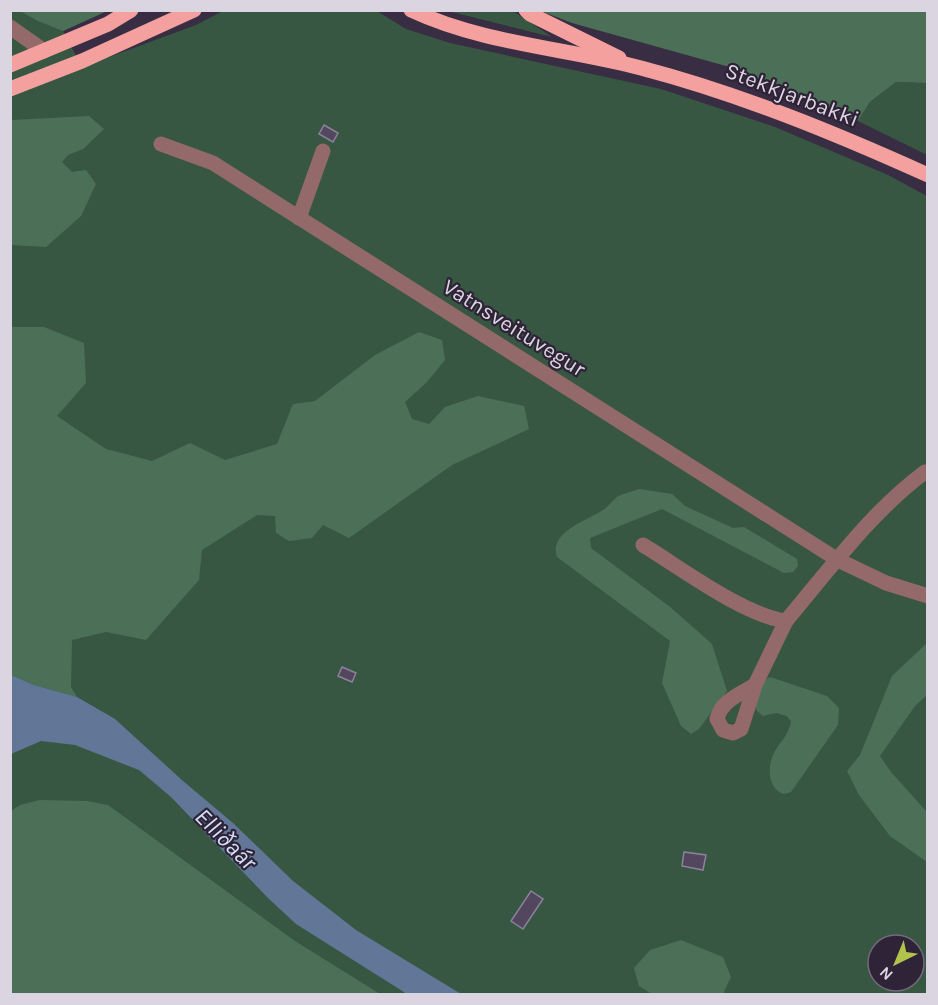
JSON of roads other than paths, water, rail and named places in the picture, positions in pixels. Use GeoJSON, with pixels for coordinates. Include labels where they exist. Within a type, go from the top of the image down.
{"type":"FeatureCollection","features":[{"type":"Feature","properties":{"kind":"main road"},"geometry":{"type":"LineString","coordinates":[[10,66],[108,24],[131,10]]}},
{"type":"Feature","properties":{"kind":"main road","name":"Stekkjarbakki"},"geometry":{"type":"LineString","coordinates":[[411,10],[436,22],[498,39],[638,67],[694,82],[843,137],[927,175]]}},
{"type":"Feature","properties":{"kind":"main road","name":"Stekkjarbakki"},"geometry":{"type":"LineString","coordinates":[[526,10],[638,67]]}},
{"type":"Feature","properties":{"kind":"main road"},"geometry":{"type":"LineString","coordinates":[[10,89],[82,61],[193,12]]}},
{"type":"Feature","properties":{"kind":"street"},"geometry":{"type":"LineString","coordinates":[[10,27],[44,51]]}},
{"type":"Feature","properties":{"kind":"street","name":"Vatnsveituvegur"},"geometry":{"type":"LineString","coordinates":[[161,144],[213,163],[838,560],[886,583],[927,596]]}},
{"type":"Feature","properties":{"kind":"street"},"geometry":{"type":"LineString","coordinates":[[299,218],[323,151]]}},
{"type":"Feature","properties":{"kind":"street"},"geometry":{"type":"LineString","coordinates":[[755,686],[786,621],[882,511],[925,472]]}},
{"type":"Feature","properties":{"kind":"street"},"geometry":{"type":"LineString","coordinates":[[643,545],[723,595],[769,618],[786,621]]}},
{"type":"Feature","properties":{"kind":"water","name":"Elliðaár"},"geometry":{"type":"Polygon","coordinates":[[[11,675],[34,685],[77,697],[115,719],[233,823],[293,881],[356,930],[461,994],[407,994],[296,924],[171,797],[139,770],[75,745],[41,741],[11,754],[11,675]]]}}]}
